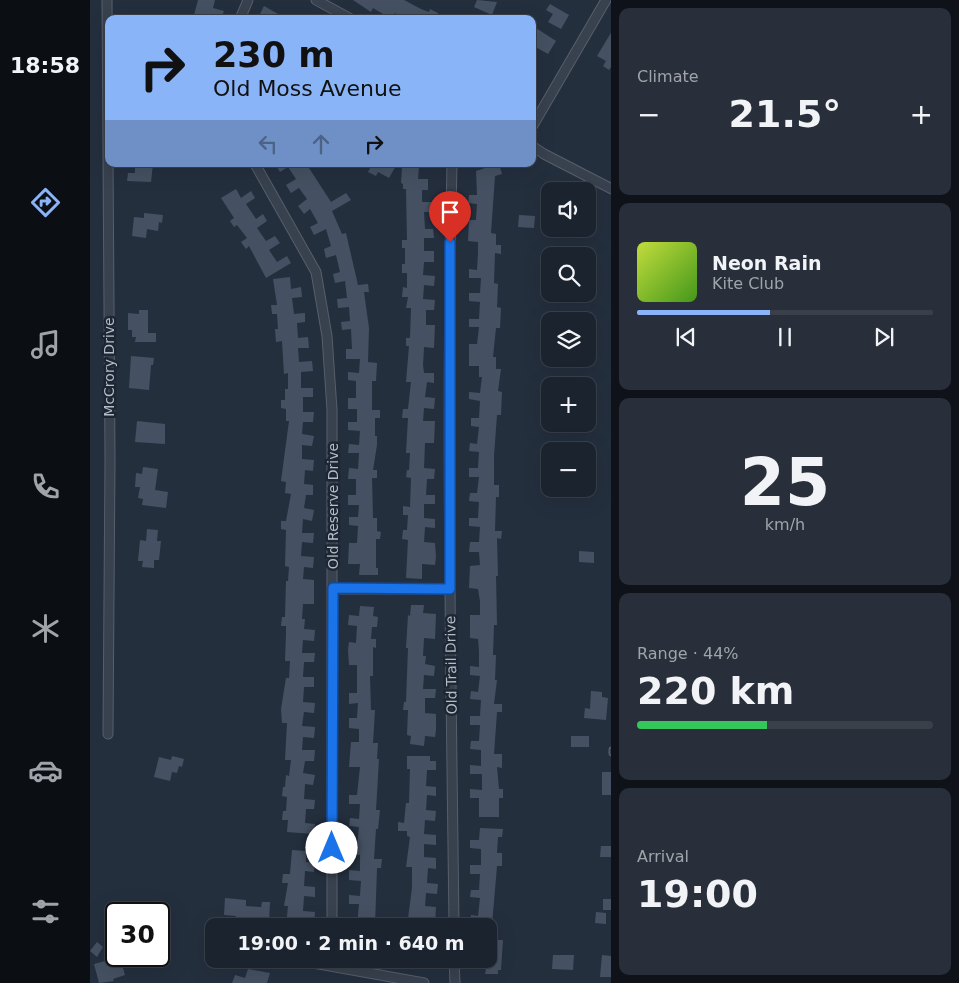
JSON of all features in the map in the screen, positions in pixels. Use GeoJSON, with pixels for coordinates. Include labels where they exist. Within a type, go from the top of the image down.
{"type":"FeatureCollection","features":[{"type":"Feature","properties":{"kind":"street","name":"McCrory Drive"},"geometry":{"type":"LineString","coordinates":[[107,0],[107,15]]}},
{"type":"Feature","properties":{"kind":"street"},"geometry":{"type":"LineString","coordinates":[[242,15],[248,0]]}},
{"type":"Feature","properties":{"kind":"street"},"geometry":{"type":"LineString","coordinates":[[316,0],[344,15]]}},
{"type":"Feature","properties":{"kind":"street"},"geometry":{"type":"LineString","coordinates":[[536,119],[606,0]]}},
{"type":"Feature","properties":{"kind":"street"},"geometry":{"type":"LineString","coordinates":[[536,149],[611,188]]}},
{"type":"Feature","properties":{"kind":"street","name":"McCrory Drive"},"geometry":{"type":"LineString","coordinates":[[108,167],[110,451],[108,734]]}},
{"type":"Feature","properties":{"kind":"street","name":"Old Reserve Drive"},"geometry":{"type":"LineString","coordinates":[[257,167],[316,272],[327,336],[332,410],[332,918]]}},
{"type":"Feature","properties":{"kind":"street","name":"Old Trail Drive"},"geometry":{"type":"LineString","coordinates":[[452,167],[450,262],[450,589],[454,918]]}},
{"type":"Feature","properties":{"kind":"street"},"geometry":{"type":"LineString","coordinates":[[333,588],[450,589]]}},
{"type":"Feature","properties":{"kind":"street"},"geometry":{"type":"LineString","coordinates":[[355,968],[424,983]]}},
{"type":"Feature","properties":{"kind":"street"},"geometry":{"type":"LineString","coordinates":[[454,968],[454,983]]}},
{"type":"Feature","properties":{"kind":"building"},"geometry":{"type":"Polygon","coordinates":[[[198,0],[215,0],[213,8],[224,11],[222,15],[194,15],[198,0]]]}},
{"type":"Feature","properties":{"kind":"building"},"geometry":{"type":"Polygon","coordinates":[[[353,0],[404,0],[421,9],[429,12],[430,9],[438,13],[437,15],[398,15],[395,13],[394,15],[383,15],[373,8],[371,12],[353,0]]]}},
{"type":"Feature","properties":{"kind":"building"},"geometry":{"type":"Polygon","coordinates":[[[477,0],[497,2],[492,15],[474,7],[477,0]]]}},
{"type":"Feature","properties":{"kind":"building"},"geometry":{"type":"Polygon","coordinates":[[[550,4],[569,15],[561,29],[548,22],[553,14],[546,10],[550,4]]]}},
{"type":"Feature","properties":{"kind":"building"},"geometry":{"type":"Polygon","coordinates":[[[264,6],[280,15],[262,15],[260,14],[264,6]]]}},
{"type":"Feature","properties":{"kind":"building"},"geometry":{"type":"Polygon","coordinates":[[[536,28],[556,41],[548,54],[536,47],[536,28]]]}},
{"type":"Feature","properties":{"kind":"building"},"geometry":{"type":"Polygon","coordinates":[[[611,33],[611,67],[609,70],[603,66],[606,61],[597,56],[611,33]]]}},
{"type":"Feature","properties":{"kind":"building"},"geometry":{"type":"Polygon","coordinates":[[[135,167],[153,167],[151,182],[127,181],[128,173],[135,173],[135,167]]]}},
{"type":"Feature","properties":{"kind":"building"},"geometry":{"type":"Polygon","coordinates":[[[277,167],[288,167],[280,172],[277,167]]]}},
{"type":"Feature","properties":{"kind":"building"},"geometry":{"type":"Polygon","coordinates":[[[288,167],[311,167],[309,168],[331,202],[346,193],[351,200],[332,211],[342,234],[346,233],[358,285],[368,284],[369,292],[364,292],[369,328],[368,362],[377,363],[376,381],[372,381],[372,410],[380,410],[380,418],[375,418],[377,445],[373,470],[377,470],[377,478],[372,478],[373,518],[377,518],[377,531],[381,532],[380,539],[376,539],[376,568],[378,568],[378,575],[359,575],[360,564],[348,564],[349,543],[357,543],[358,526],[349,525],[349,517],[358,517],[359,505],[348,505],[348,495],[356,495],[356,479],[348,479],[349,468],[358,469],[359,453],[348,453],[349,444],[359,445],[360,431],[348,430],[348,422],[357,422],[357,409],[348,409],[348,398],[356,398],[356,381],[348,380],[348,372],[359,373],[360,359],[346,359],[346,349],[352,349],[351,329],[342,330],[341,322],[350,321],[349,307],[338,308],[337,299],[347,298],[345,281],[335,283],[333,274],[340,272],[336,255],[326,258],[324,249],[331,246],[326,229],[314,235],[310,227],[318,223],[310,209],[304,214],[298,206],[307,199],[299,188],[291,193],[286,185],[296,179],[288,167]]]}},
{"type":"Feature","properties":{"kind":"building"},"geometry":{"type":"Polygon","coordinates":[[[368,167],[395,167],[389,178],[378,172],[376,176],[368,172],[370,168],[368,167]]]}},
{"type":"Feature","properties":{"kind":"building"},"geometry":{"type":"Polygon","coordinates":[[[402,167],[419,167],[418,179],[428,179],[428,190],[422,190],[422,202],[434,202],[434,212],[424,212],[425,229],[433,229],[434,238],[424,238],[424,251],[434,251],[434,262],[424,262],[423,275],[435,276],[434,286],[424,285],[423,299],[435,300],[434,310],[426,310],[426,325],[435,325],[434,348],[424,347],[423,365],[424,373],[434,373],[434,383],[427,382],[425,397],[435,398],[434,409],[424,408],[423,421],[435,421],[434,443],[425,443],[424,468],[435,469],[434,479],[427,479],[426,495],[435,495],[435,504],[424,504],[424,518],[435,519],[435,528],[425,527],[424,542],[435,543],[436,557],[435,565],[422,564],[422,579],[406,578],[408,540],[402,539],[403,530],[407,530],[408,515],[403,515],[403,506],[410,507],[411,478],[406,477],[407,470],[409,470],[410,453],[406,453],[408,418],[402,418],[403,409],[408,409],[411,382],[406,382],[409,346],[406,346],[406,338],[410,338],[411,308],[406,308],[408,297],[402,297],[403,287],[407,288],[407,273],[402,273],[402,264],[405,264],[405,248],[402,248],[402,240],[407,240],[406,189],[403,189],[403,184],[401,183],[402,167]]]}},
{"type":"Feature","properties":{"kind":"building"},"geometry":{"type":"Polygon","coordinates":[[[500,167],[502,174],[495,176],[491,233],[496,234],[496,245],[501,245],[501,254],[495,253],[494,283],[498,284],[497,307],[501,308],[500,328],[496,328],[493,357],[496,357],[496,369],[501,369],[498,391],[502,392],[501,415],[497,415],[494,456],[494,485],[499,485],[499,497],[496,497],[495,531],[502,531],[501,539],[497,538],[497,625],[494,625],[493,655],[496,655],[495,680],[497,680],[494,704],[502,704],[502,712],[497,712],[494,754],[502,754],[502,768],[497,767],[499,789],[503,789],[503,798],[499,798],[499,817],[479,817],[479,798],[470,798],[470,789],[482,790],[482,774],[470,774],[470,765],[481,766],[481,750],[470,749],[471,741],[479,741],[480,725],[470,725],[470,716],[480,716],[481,700],[470,699],[471,691],[478,692],[480,676],[470,675],[470,666],[479,667],[479,651],[478,639],[470,638],[470,615],[480,615],[480,601],[478,589],[469,588],[470,566],[480,565],[479,552],[469,552],[470,542],[479,542],[480,527],[469,526],[469,518],[478,518],[479,502],[469,501],[470,493],[477,493],[479,477],[469,477],[469,468],[478,468],[479,452],[469,451],[470,443],[477,444],[479,427],[471,426],[471,418],[479,418],[480,401],[469,399],[469,392],[480,393],[482,377],[479,377],[479,366],[469,366],[469,344],[477,344],[479,327],[469,327],[469,319],[479,319],[480,302],[469,301],[469,293],[480,293],[481,278],[469,278],[469,269],[477,270],[478,242],[468,241],[469,220],[476,220],[477,204],[468,203],[469,195],[477,195],[476,171],[500,167]]]}},
{"type":"Feature","properties":{"kind":"building"},"geometry":{"type":"Polygon","coordinates":[[[236,189],[241,198],[251,191],[255,198],[246,204],[256,219],[263,214],[267,221],[257,228],[266,241],[275,236],[280,243],[269,250],[277,262],[287,256],[291,263],[266,278],[249,246],[246,249],[241,242],[247,238],[237,225],[234,227],[230,221],[234,218],[221,198],[236,189]]]}},
{"type":"Feature","properties":{"kind":"building"},"geometry":{"type":"Polygon","coordinates":[[[144,213],[163,215],[162,223],[159,222],[158,231],[147,229],[146,238],[132,236],[134,217],[144,218],[144,213]]]}},
{"type":"Feature","properties":{"kind":"building"},"geometry":{"type":"Polygon","coordinates":[[[519,215],[535,216],[534,228],[518,227],[519,215]]]}},
{"type":"Feature","properties":{"kind":"building"},"geometry":{"type":"Polygon","coordinates":[[[290,277],[291,289],[301,287],[302,297],[292,298],[294,314],[305,313],[305,322],[297,323],[298,338],[308,337],[309,348],[298,348],[299,362],[312,361],[313,371],[301,372],[301,388],[313,388],[313,397],[303,397],[303,412],[314,412],[313,422],[303,422],[302,434],[314,436],[312,446],[302,445],[302,459],[314,460],[313,471],[305,470],[304,484],[313,485],[313,495],[306,495],[304,508],[314,510],[312,521],[303,519],[302,533],[314,533],[313,543],[302,542],[301,556],[314,557],[313,568],[304,567],[303,579],[314,580],[314,604],[303,604],[302,619],[305,619],[304,629],[315,630],[314,641],[303,640],[302,653],[315,653],[314,662],[304,662],[303,677],[314,677],[314,687],[304,687],[303,702],[315,703],[314,713],[304,712],[302,726],[315,727],[314,738],[303,737],[302,750],[315,750],[314,761],[305,761],[303,773],[315,775],[313,785],[305,784],[304,799],[315,800],[314,809],[306,809],[305,823],[315,824],[314,834],[287,832],[288,820],[282,820],[283,811],[286,811],[287,797],[282,796],[283,787],[285,787],[286,775],[289,776],[291,760],[285,760],[287,723],[282,723],[281,709],[286,678],[289,678],[290,661],[285,661],[286,626],[281,626],[282,617],[285,617],[286,581],[288,581],[289,567],[285,566],[286,530],[281,529],[281,521],[286,521],[291,494],[285,493],[286,482],[281,481],[289,421],[286,421],[286,409],[281,408],[281,400],[285,400],[285,389],[288,389],[288,373],[284,374],[282,341],[276,342],[275,329],[278,329],[277,314],[272,314],[271,305],[277,305],[273,279],[290,277]]]}},
{"type":"Feature","properties":{"kind":"building"},"geometry":{"type":"Polygon","coordinates":[[[139,310],[148,310],[148,333],[156,333],[156,342],[135,342],[136,337],[132,337],[132,330],[128,330],[128,313],[139,314],[139,310]]]}},
{"type":"Feature","properties":{"kind":"building"},"geometry":{"type":"Polygon","coordinates":[[[131,356],[154,358],[153,365],[151,365],[149,390],[129,388],[131,356]]]}},
{"type":"Feature","properties":{"kind":"building"},"geometry":{"type":"Polygon","coordinates":[[[137,421],[165,424],[165,444],[135,442],[137,421]]]}},
{"type":"Feature","properties":{"kind":"building"},"geometry":{"type":"Polygon","coordinates":[[[143,467],[158,469],[155,490],[168,492],[166,508],[142,505],[143,499],[138,498],[140,487],[135,487],[136,473],[142,474],[143,467]]]}},
{"type":"Feature","properties":{"kind":"building"},"geometry":{"type":"Polygon","coordinates":[[[147,529],[158,530],[157,541],[161,541],[159,560],[154,560],[154,568],[142,567],[143,561],[138,561],[140,540],[146,541],[147,529]]]}},
{"type":"Feature","properties":{"kind":"building"},"geometry":{"type":"Polygon","coordinates":[[[579,551],[594,552],[594,563],[579,562],[579,551]]]}},
{"type":"Feature","properties":{"kind":"building"},"geometry":{"type":"Polygon","coordinates":[[[411,605],[424,605],[423,613],[436,614],[435,639],[424,638],[423,656],[426,656],[425,664],[435,666],[434,676],[424,675],[423,689],[436,689],[435,698],[425,698],[425,713],[436,714],[436,730],[435,737],[425,736],[424,746],[410,744],[411,736],[407,735],[408,710],[403,710],[404,702],[406,702],[408,648],[406,648],[408,615],[410,616],[411,605]]]}},
{"type":"Feature","properties":{"kind":"building"},"geometry":{"type":"Polygon","coordinates":[[[360,606],[374,607],[373,616],[378,617],[377,627],[372,627],[371,639],[376,639],[376,648],[373,647],[373,676],[370,676],[371,710],[375,710],[373,743],[378,743],[377,759],[379,759],[376,810],[380,810],[378,829],[376,829],[374,859],[382,859],[381,868],[377,868],[375,918],[358,918],[359,904],[349,904],[349,895],[360,896],[361,881],[349,880],[349,870],[360,871],[360,855],[349,854],[349,845],[357,845],[359,827],[349,826],[350,818],[359,819],[360,804],[349,804],[349,795],[357,795],[360,767],[349,767],[351,742],[359,742],[359,729],[349,728],[349,718],[357,718],[358,703],[349,704],[349,693],[357,693],[357,665],[349,665],[348,650],[349,642],[356,643],[357,626],[348,625],[349,615],[359,616],[360,606]]]}},
{"type":"Feature","properties":{"kind":"building"},"geometry":{"type":"Polygon","coordinates":[[[591,691],[602,692],[602,697],[608,698],[606,720],[584,718],[585,708],[590,709],[591,691]]]}},
{"type":"Feature","properties":{"kind":"building"},"geometry":{"type":"Polygon","coordinates":[[[571,736],[589,736],[589,747],[571,747],[571,736]]]}},
{"type":"Feature","properties":{"kind":"building"},"geometry":{"type":"Polygon","coordinates":[[[172,756],[184,759],[182,767],[179,766],[177,773],[172,772],[170,781],[154,777],[159,757],[171,760],[172,756]]]}},
{"type":"Feature","properties":{"kind":"building"},"geometry":{"type":"Polygon","coordinates":[[[407,756],[430,756],[430,761],[436,761],[436,770],[427,770],[426,786],[436,787],[436,796],[427,795],[426,810],[436,811],[435,821],[425,820],[424,834],[436,835],[436,845],[424,844],[424,857],[436,858],[436,869],[428,868],[427,883],[438,884],[437,894],[426,893],[425,906],[436,907],[435,918],[408,918],[412,888],[412,867],[406,867],[410,837],[407,836],[407,831],[398,831],[398,822],[404,823],[406,803],[409,803],[410,769],[407,769],[407,756]]]}},
{"type":"Feature","properties":{"kind":"building"},"geometry":{"type":"Polygon","coordinates":[[[602,772],[611,772],[611,795],[602,795],[602,772]]]}},
{"type":"Feature","properties":{"kind":"building"},"geometry":{"type":"Polygon","coordinates":[[[480,828],[503,829],[502,837],[498,837],[497,853],[502,853],[502,866],[497,866],[493,918],[471,918],[471,915],[478,916],[480,898],[470,897],[471,890],[479,890],[480,874],[470,874],[470,865],[481,865],[481,849],[470,848],[470,840],[479,840],[480,828]]]}},
{"type":"Feature","properties":{"kind":"building"},"geometry":{"type":"Polygon","coordinates":[[[601,846],[611,846],[611,857],[600,857],[601,846]]]}},
{"type":"Feature","properties":{"kind":"building"},"geometry":{"type":"Polygon","coordinates":[[[292,850],[306,851],[306,862],[315,863],[314,872],[305,871],[304,886],[315,887],[315,897],[304,896],[303,911],[315,912],[315,918],[287,918],[288,906],[284,906],[288,883],[282,883],[283,874],[290,874],[292,850]]]}},
{"type":"Feature","properties":{"kind":"building"},"geometry":{"type":"Polygon","coordinates":[[[225,898],[246,900],[246,906],[261,907],[262,902],[270,902],[269,918],[236,918],[236,916],[224,915],[225,898]]]}},
{"type":"Feature","properties":{"kind":"building"},"geometry":{"type":"Polygon","coordinates":[[[603,899],[611,899],[611,910],[603,910],[603,899]]]}},
{"type":"Feature","properties":{"kind":"building"},"geometry":{"type":"Polygon","coordinates":[[[596,912],[606,913],[606,924],[595,923],[596,912]]]}},
{"type":"Feature","properties":{"kind":"building"},"geometry":{"type":"Polygon","coordinates":[[[498,929],[498,940],[503,940],[501,970],[498,970],[498,974],[485,974],[486,969],[483,969],[497,968],[498,929]]]}},
{"type":"Feature","properties":{"kind":"building"},"geometry":{"type":"Polygon","coordinates":[[[97,942],[103,947],[97,957],[90,951],[97,942]]]}},
{"type":"Feature","properties":{"kind":"building"},"geometry":{"type":"Polygon","coordinates":[[[553,955],[574,955],[573,970],[552,969],[553,955]]]}},
{"type":"Feature","properties":{"kind":"building"},"geometry":{"type":"Polygon","coordinates":[[[602,955],[611,956],[611,977],[600,977],[602,955]]]}},
{"type":"Feature","properties":{"kind":"building"},"geometry":{"type":"Polygon","coordinates":[[[105,961],[105,967],[123,967],[125,975],[113,979],[114,981],[99,983],[94,964],[105,961]]]}},
{"type":"Feature","properties":{"kind":"building"},"geometry":{"type":"Polygon","coordinates":[[[248,969],[270,973],[267,983],[232,983],[235,975],[245,978],[248,969]]]}},
{"type":"Feature","properties":{"kind":"route"},"geometry":{"type":"LineString","coordinates":[[332,848],[333,588],[450,589],[450,242]]}}]}
